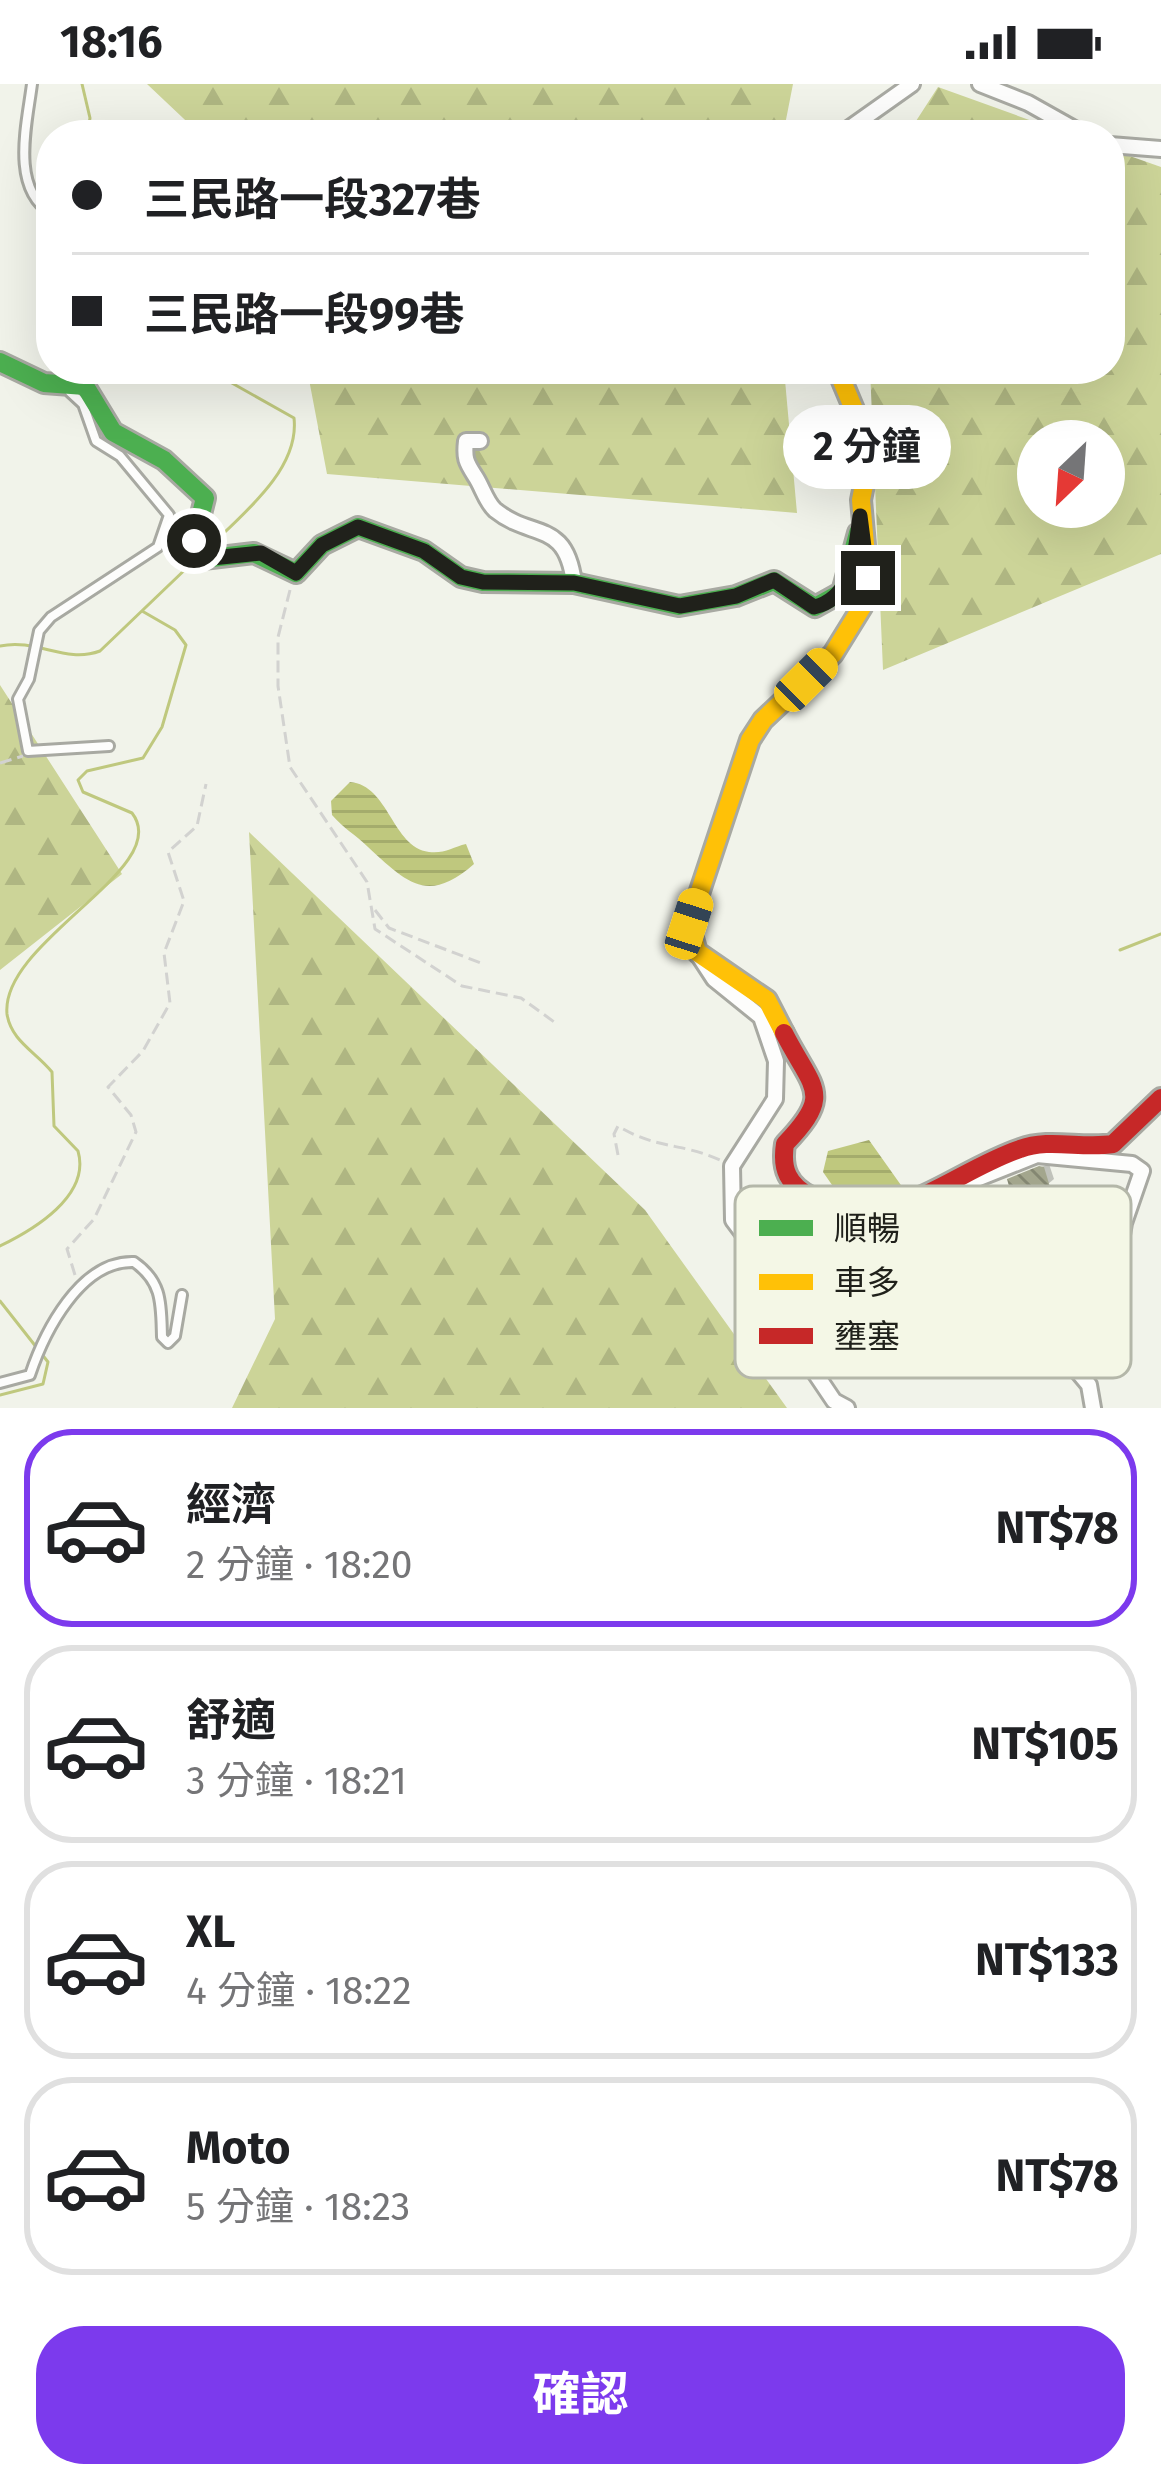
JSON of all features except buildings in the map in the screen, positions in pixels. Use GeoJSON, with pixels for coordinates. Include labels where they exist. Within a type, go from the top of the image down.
{"type":"FeatureCollection","features":[{"type":"Feature","properties":{"kind":"street"},"geometry":{"type":"LineString","coordinates":[[861,120],[912,84]]}},
{"type":"Feature","properties":{"kind":"street"},"geometry":{"type":"LineString","coordinates":[[980,84],[1058,120]]}},
{"type":"Feature","properties":{"kind":"street"},"geometry":{"type":"LineString","coordinates":[[1125,147],[1161,148]]}},
{"type":"Feature","properties":{"kind":"street"},"geometry":{"type":"LineString","coordinates":[[0,362],[36,377]]}},
{"type":"Feature","properties":{"kind":"street"},"geometry":{"type":"LineString","coordinates":[[58,384],[92,390],[113,432],[164,460],[205,498],[194,553],[212,561],[242,551],[261,553],[296,573],[322,545],[358,527],[424,551],[461,577],[574,583],[680,606],[736,596],[774,580],[808,605],[821,607],[842,592],[851,571],[871,450],[843,384]]}},
{"type":"Feature","properties":{"kind":"street"},"geometry":{"type":"LineString","coordinates":[[480,441],[466,441],[464,458],[490,504],[563,547],[571,557],[574,583]]}},
{"type":"Feature","properties":{"kind":"street"},"geometry":{"type":"LineString","coordinates":[[735,1218],[730,1211],[732,1166],[775,1099],[776,1061],[761,1017],[714,979],[697,952],[689,924],[734,797],[740,760],[763,720],[833,654],[862,607],[868,578],[860,516]]}},
{"type":"Feature","properties":{"kind":"street"},"geometry":{"type":"LineString","coordinates":[[697,952],[767,1000],[818,1099],[815,1113],[785,1144],[784,1174],[794,1186]]}},
{"type":"Feature","properties":{"kind":"street"},"geometry":{"type":"LineString","coordinates":[[946,1186],[1019,1149],[1113,1144],[1161,1098]]}},
{"type":"Feature","properties":{"kind":"street"},"geometry":{"type":"LineString","coordinates":[[950,1186],[1049,1154],[1132,1164],[1142,1171],[1131,1203]]}},
{"type":"Feature","properties":{"kind":"street"},"geometry":{"type":"LineString","coordinates":[[818,1378],[834,1401],[848,1408]]}},
{"type":"Feature","properties":{"kind":"street"},"geometry":{"type":"LineString","coordinates":[[1083,1378],[1094,1408]]}},
{"type":"Feature","properties":{"kind":"lane"},"geometry":{"type":"LineString","coordinates":[[32,84],[27,180],[36,202]]}},
{"type":"Feature","properties":{"kind":"lane"},"geometry":{"type":"LineString","coordinates":[[54,384],[79,398],[96,441],[120,456],[169,515],[158,547],[39,631],[29,679],[18,699],[28,751],[109,746]]}},
{"type":"Feature","properties":{"kind":"lane"},"geometry":{"type":"LineString","coordinates":[[0,1383],[30,1375],[39,1347],[82,1287],[125,1261],[140,1266],[161,1294],[161,1336],[168,1343],[175,1336],[182,1295]]}},
{"type":"Feature","properties":{"kind":"path"},"geometry":{"type":"LineString","coordinates":[[296,573],[278,638],[278,686],[290,767],[367,883],[374,908],[389,928],[481,963]]}},
{"type":"Feature","properties":{"kind":"path"},"geometry":{"type":"LineString","coordinates":[[0,764],[28,751]]}},
{"type":"Feature","properties":{"kind":"path"},"geometry":{"type":"LineString","coordinates":[[82,1287],[68,1249],[94,1219],[136,1132],[130,1115],[108,1087],[143,1051],[170,1004],[164,953],[184,901],[168,852],[197,826],[206,784]]}},
{"type":"Feature","properties":{"kind":"path"},"geometry":{"type":"LineString","coordinates":[[374,908],[371,922],[386,938],[461,986],[521,998],[557,1024]]}},
{"type":"Feature","properties":{"kind":"path"},"geometry":{"type":"LineString","coordinates":[[618,1155],[614,1134],[618,1126],[638,1141],[695,1150],[732,1166]]}},
{"type":"Feature","properties":{"kind":"green space"},"geometry":{"type":"Polygon","coordinates":[[[147,84],[793,84],[786,120],[185,120],[147,84]]]}},
{"type":"Feature","properties":{"kind":"green space"},"geometry":{"type":"Polygon","coordinates":[[[938,87],[1029,120],[917,120],[938,87]]]}},
{"type":"Feature","properties":{"kind":"green space"},"geometry":{"type":"Polygon","coordinates":[[[1125,154],[1161,167],[1161,554],[883,670],[871,384],[1125,384],[1125,154]]]}},
{"type":"Feature","properties":{"kind":"green space"},"geometry":{"type":"Polygon","coordinates":[[[310,384],[785,384],[797,513],[327,474],[310,384]]]}},
{"type":"Feature","properties":{"kind":"green space"},"geometry":{"type":"Polygon","coordinates":[[[0,685],[122,874],[0,970],[0,685]]]}},
{"type":"Feature","properties":{"kind":"green space"},"geometry":{"type":"Polygon","coordinates":[[[249,832],[645,1210],[735,1335],[735,1378],[765,1378],[787,1408],[232,1408],[275,1319],[249,832]]]}},
{"type":"Feature","properties":{"kind":"shaded area"},"geometry":{"type":"Polygon","coordinates":[[[350,782],[374,794],[417,848],[439,852],[466,844],[474,864],[431,886],[407,879],[332,815],[331,801],[350,782]]]}},
{"type":"Feature","properties":{"kind":"shaded area"},"geometry":{"type":"Polygon","coordinates":[[[869,1140],[902,1186],[833,1186],[823,1172],[828,1151],[869,1140]]]}},
{"type":"Feature","properties":{"kind":"waterway"},"geometry":{"type":"LineString","coordinates":[[82,84],[90,120]]}},
{"type":"Feature","properties":{"kind":"waterway"},"geometry":{"type":"LineString","coordinates":[[204,552],[264,492],[293,438],[294,418],[234,384]]}},
{"type":"Feature","properties":{"kind":"waterway"},"geometry":{"type":"LineString","coordinates":[[0,646],[26,645],[75,655],[100,651],[193,562]]}},
{"type":"Feature","properties":{"kind":"waterway"},"geometry":{"type":"LineString","coordinates":[[0,1246],[56,1209],[68,1197],[80,1167],[78,1151],[54,1126],[52,1072],[19,1039],[7,1014],[12,987],[30,960],[110,882],[130,857],[139,834],[132,813],[83,792],[78,780],[87,771],[143,758],[162,727],[186,645],[175,630],[142,611]]}},
{"type":"Feature","properties":{"kind":"waterway"},"geometry":{"type":"LineString","coordinates":[[1120,950],[1161,934]]}},
{"type":"Feature","properties":{"kind":"waterway"},"geometry":{"type":"LineString","coordinates":[[0,1301],[48,1362],[43,1384],[0,1395]]}},
{"type":"Feature","properties":{"kind":"traffic: fast"},"geometry":{"type":"LineString","coordinates":[[0,362],[36,379]]}},
{"type":"Feature","properties":{"kind":"traffic: fast"},"geometry":{"type":"LineString","coordinates":[[58,384],[85,386],[113,432],[164,460],[205,498],[193,546],[203,559],[254,553],[296,573],[322,545],[358,527],[424,551],[461,577],[483,582],[574,583],[679,606],[736,596],[774,581],[815,607],[842,592],[858,533]]}},
{"type":"Feature","properties":{"kind":"traffic: slow"},"geometry":{"type":"LineString","coordinates":[[784,1033],[767,1000],[697,952],[689,924],[750,740],[763,720],[833,654],[862,607],[868,578],[861,500],[871,450],[843,384]]}},
{"type":"Feature","properties":{"kind":"traffic: jam"},"geometry":{"type":"LineString","coordinates":[[784,1033],[814,1091],[810,1113],[785,1144],[785,1169],[796,1186]]}},
{"type":"Feature","properties":{"kind":"traffic: jam"},"geometry":{"type":"LineString","coordinates":[[942,1186],[1031,1146],[1113,1144],[1161,1098]]}},
{"type":"Feature","properties":{"kind":"route"},"geometry":{"type":"LineString","coordinates":[[194,541],[194,553],[202,559],[212,561],[242,551],[261,553],[296,573],[322,545],[358,527],[424,551],[461,577],[483,582],[574,583],[680,606],[736,596],[774,580],[808,605],[821,607],[842,592],[851,571],[860,516],[868,578]]}}]}
